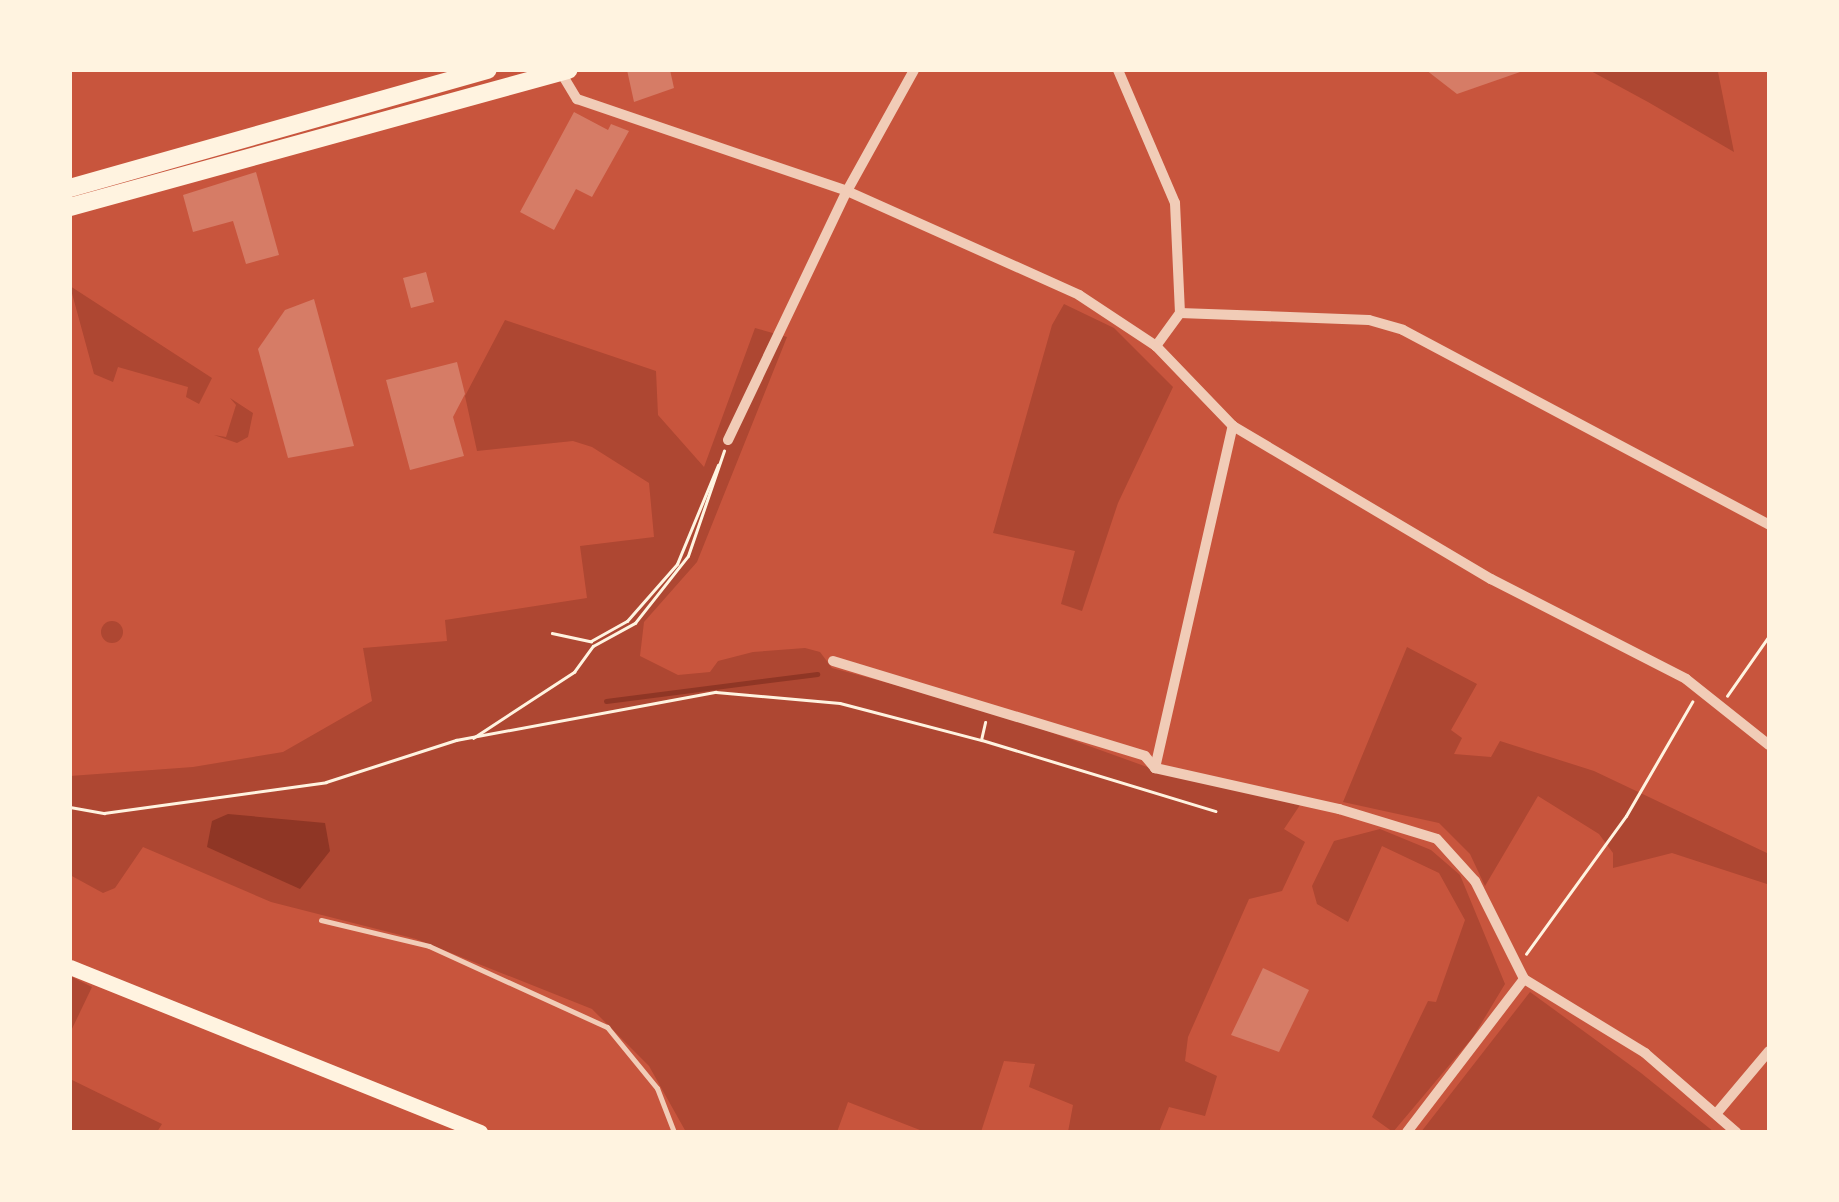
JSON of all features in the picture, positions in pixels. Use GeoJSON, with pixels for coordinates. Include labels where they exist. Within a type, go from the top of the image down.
{"type":"FeatureCollection","features":[{"type":"Feature","properties":{"kind":"main road"},"geometry":{"type":"LineString","coordinates":[[70,188],[486,70]]}},
{"type":"Feature","properties":{"kind":"main road"},"geometry":{"type":"LineString","coordinates":[[70,208],[563,71]]}},
{"type":"Feature","properties":{"kind":"main road"},"geometry":{"type":"LineString","coordinates":[[70,967],[480,1132]]}},
{"type":"Feature","properties":{"kind":"street"},"geometry":{"type":"LineString","coordinates":[[486,70],[500,89]]}},
{"type":"Feature","properties":{"kind":"street"},"geometry":{"type":"LineString","coordinates":[[728,440],[847,191],[914,70]]}},
{"type":"Feature","properties":{"kind":"street"},"geometry":{"type":"LineString","coordinates":[[1118,70],[1175,203],[1180,313],[1156,346]]}},
{"type":"Feature","properties":{"kind":"street"},"geometry":{"type":"LineString","coordinates":[[563,71],[577,99],[847,191],[1079,295],[1156,346],[1233,426],[1491,579],[1699,690],[1769,745]]}},
{"type":"Feature","properties":{"kind":"street"},"geometry":{"type":"LineString","coordinates":[[1180,313],[1369,320],[1403,330],[1769,525]]}},
{"type":"Feature","properties":{"kind":"street"},"geometry":{"type":"LineString","coordinates":[[1155,768],[1233,426]]}},
{"type":"Feature","properties":{"kind":"street"},"geometry":{"type":"LineString","coordinates":[[832,661],[1145,756],[1155,768],[1339,808],[1437,839],[1474,881],[1524,979],[1646,1053],[1736,1132]]}},
{"type":"Feature","properties":{"kind":"street"},"geometry":{"type":"LineString","coordinates":[[1407,1132],[1524,979]]}},
{"type":"Feature","properties":{"kind":"street"},"geometry":{"type":"LineString","coordinates":[[1716,1114],[1769,1051]]}},
{"type":"Feature","properties":{"kind":"lane"},"geometry":{"type":"LineString","coordinates":[[321,920],[430,946],[607,1028],[657,1088],[674,1132]]}},
{"type":"Feature","properties":{"kind":"path"},"geometry":{"type":"LineString","coordinates":[[552,632],[591,641],[632,615],[677,564],[728,440]]}},
{"type":"Feature","properties":{"kind":"path"},"geometry":{"type":"LineString","coordinates":[[472,739],[574,672],[593,646],[636,623],[688,556],[728,440]]}},
{"type":"Feature","properties":{"kind":"path"},"geometry":{"type":"LineString","coordinates":[[1720,706],[1769,636]]}},
{"type":"Feature","properties":{"kind":"path"},"geometry":{"type":"LineString","coordinates":[[1516,967],[1626,816],[1699,690]]}},
{"type":"Feature","properties":{"kind":"path"},"geometry":{"type":"LineString","coordinates":[[70,807],[104,813],[326,782],[472,739],[716,692],[840,703],[980,740],[1215,811]]}},
{"type":"Feature","properties":{"kind":"path"},"geometry":{"type":"LineString","coordinates":[[980,740],[988,706]]}},
{"type":"Feature","properties":{"kind":"shaded area"},"geometry":{"type":"Polygon","coordinates":[[[1589,70],[1718,72],[1734,152],[1648,102],[1589,70]]]}},
{"type":"Feature","properties":{"kind":"shaded area"},"geometry":{"type":"Polygon","coordinates":[[[70,286],[212,378],[199,404],[186,397],[188,387],[118,367],[113,382],[94,374],[70,286]]]}},
{"type":"Feature","properties":{"kind":"shaded area"},"geometry":{"type":"Polygon","coordinates":[[[1064,304],[1114,328],[1173,387],[1118,503],[1082,611],[1061,604],[1075,551],[993,533],[1052,325],[1064,304]]]}},
{"type":"Feature","properties":{"kind":"shaded area"},"geometry":{"type":"Polygon","coordinates":[[[505,320],[656,371],[658,415],[704,467],[755,328],[787,337],[697,562],[644,622],[640,656],[678,675],[710,672],[718,661],[753,652],[805,648],[820,652],[832,668],[989,710],[1175,777],[1302,802],[1284,829],[1305,842],[1282,891],[1249,899],[1188,1037],[1185,1061],[1217,1076],[1205,1116],[1169,1107],[1159,1132],[1068,1132],[1073,1105],[1029,1087],[1035,1064],[1004,1061],[981,1132],[925,1132],[848,1102],[837,1132],[686,1132],[649,1066],[592,1009],[416,939],[271,902],[143,847],[115,888],[103,893],[70,875],[70,776],[193,767],[283,752],[372,701],[363,648],[447,641],[445,620],[587,598],[580,546],[654,537],[649,483],[592,447],[573,441],[477,451],[465,396],[505,320]]]}},
{"type":"Feature","properties":{"kind":"shaded area"},"geometry":{"type":"Polygon","coordinates":[[[230,398],[253,413],[248,437],[237,443],[214,435],[226,437],[236,405],[230,398]]]}},
{"type":"Feature","properties":{"kind":"shaded area"},"geometry":{"type":"Polygon","coordinates":[[[108,621],[116,621],[123,632],[116,643],[108,643],[101,636],[101,628],[108,621]]]}},
{"type":"Feature","properties":{"kind":"shaded area"},"geometry":{"type":"Polygon","coordinates":[[[1407,647],[1477,684],[1451,730],[1462,738],[1454,754],[1491,757],[1500,741],[1594,771],[1769,854],[1767,884],[1672,853],[1613,868],[1613,853],[1599,834],[1538,796],[1485,886],[1470,854],[1439,823],[1343,802],[1407,647]]]}},
{"type":"Feature","properties":{"kind":"shaded area"},"geometry":{"type":"Polygon","coordinates":[[[228,814],[325,823],[330,851],[300,889],[207,847],[212,821],[228,814]]]}},
{"type":"Feature","properties":{"kind":"shaded area"},"geometry":{"type":"Polygon","coordinates":[[[1380,829],[1431,850],[1460,875],[1505,984],[1473,1037],[1393,1132],[1372,1117],[1428,1001],[1436,1002],[1465,920],[1439,873],[1382,846],[1348,922],[1317,904],[1312,886],[1334,841],[1380,829]]]}},
{"type":"Feature","properties":{"kind":"shaded area"},"geometry":{"type":"Polygon","coordinates":[[[70,976],[92,987],[70,1033],[70,976]]]}},
{"type":"Feature","properties":{"kind":"shaded area"},"geometry":{"type":"Polygon","coordinates":[[[1530,992],[1641,1073],[1714,1132],[1421,1132],[1530,992]]]}},
{"type":"Feature","properties":{"kind":"shaded area"},"geometry":{"type":"Polygon","coordinates":[[[70,1079],[162,1124],[157,1132],[70,1132],[70,1079]]]}},
{"type":"Feature","properties":{"kind":"building"},"geometry":{"type":"Polygon","coordinates":[[[627,70],[670,70],[674,88],[634,102],[627,70]]]}},
{"type":"Feature","properties":{"kind":"building"},"geometry":{"type":"Polygon","coordinates":[[[1426,70],[1523,70],[1523,71],[1457,94],[1426,70]]]}},
{"type":"Feature","properties":{"kind":"building"},"geometry":{"type":"Polygon","coordinates":[[[574,112],[608,130],[611,124],[629,131],[592,197],[576,189],[554,230],[520,212],[574,112]]]}},
{"type":"Feature","properties":{"kind":"building"},"geometry":{"type":"Polygon","coordinates":[[[256,172],[279,255],[246,264],[233,221],[193,232],[183,195],[256,172]]]}},
{"type":"Feature","properties":{"kind":"building"},"geometry":{"type":"Polygon","coordinates":[[[426,272],[434,302],[411,308],[403,278],[426,272]]]}},
{"type":"Feature","properties":{"kind":"building"},"geometry":{"type":"Polygon","coordinates":[[[314,299],[354,446],[288,458],[258,349],[285,310],[314,299]]]}},
{"type":"Feature","properties":{"kind":"building"},"geometry":{"type":"Polygon","coordinates":[[[457,362],[465,394],[453,417],[464,456],[410,470],[386,380],[457,362]]]}},
{"type":"Feature","properties":{"kind":"building"},"geometry":{"type":"Polygon","coordinates":[[[1263,968],[1309,990],[1279,1052],[1231,1035],[1263,968]]]}},
{"type":"Feature","properties":{"kind":"waterway"},"geometry":{"type":"LineString","coordinates":[[606,701],[817,674]]}}]}
